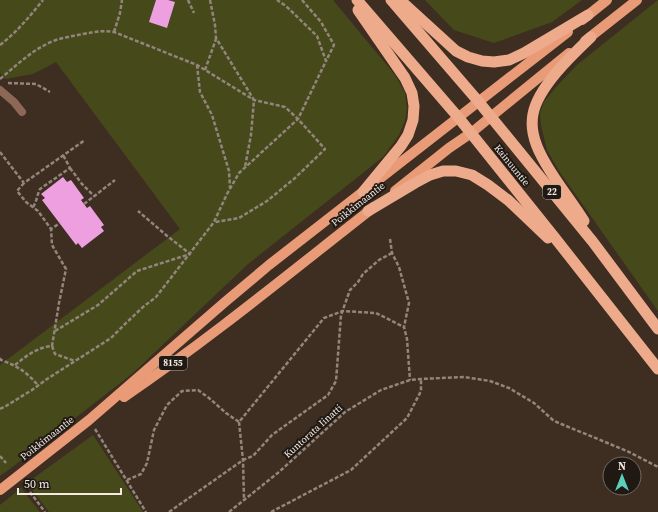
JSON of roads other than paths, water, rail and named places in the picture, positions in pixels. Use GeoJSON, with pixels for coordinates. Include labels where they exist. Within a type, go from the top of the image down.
{"type":"FeatureCollection","features":[{"type":"Feature","properties":{"kind":"highway"},"geometry":{"type":"LineString","coordinates":[[351,0],[405,78],[412,92],[414,106],[413,120],[408,135],[401,146],[363,192]]}},
{"type":"Feature","properties":{"kind":"highway","name":"Kainuuntie"},"geometry":{"type":"LineString","coordinates":[[357,0],[471,132],[658,369]]}},
{"type":"Feature","properties":{"kind":"highway","name":"Kainuuntie"},"geometry":{"type":"LineString","coordinates":[[392,0],[491,116],[593,242],[658,329]]}},
{"type":"Feature","properties":{"kind":"highway"},"geometry":{"type":"LineString","coordinates":[[400,0],[456,51],[468,57],[482,61],[494,62],[509,60],[588,15]]}},
{"type":"Feature","properties":{"kind":"highway"},"geometry":{"type":"LineString","coordinates":[[591,36],[569,58],[537,100],[532,114],[532,130],[536,144],[543,158],[612,268]]}},
{"type":"Feature","properties":{"kind":"highway"},"geometry":{"type":"LineString","coordinates":[[368,211],[415,183],[443,171],[456,171],[472,175],[508,200],[548,238],[589,281]]}},
{"type":"Feature","properties":{"kind":"main road","name":"Poikkimaantie"},"geometry":{"type":"LineString","coordinates":[[0,490],[89,420],[269,265],[607,0]]}},
{"type":"Feature","properties":{"kind":"main road","name":"Poikkimaantie"},"geometry":{"type":"LineString","coordinates":[[89,420],[159,373],[206,339],[637,0]]}},
{"type":"Feature","properties":{"kind":"lane"},"geometry":{"type":"LineString","coordinates":[[0,90],[14,102],[22,112]]}}]}
